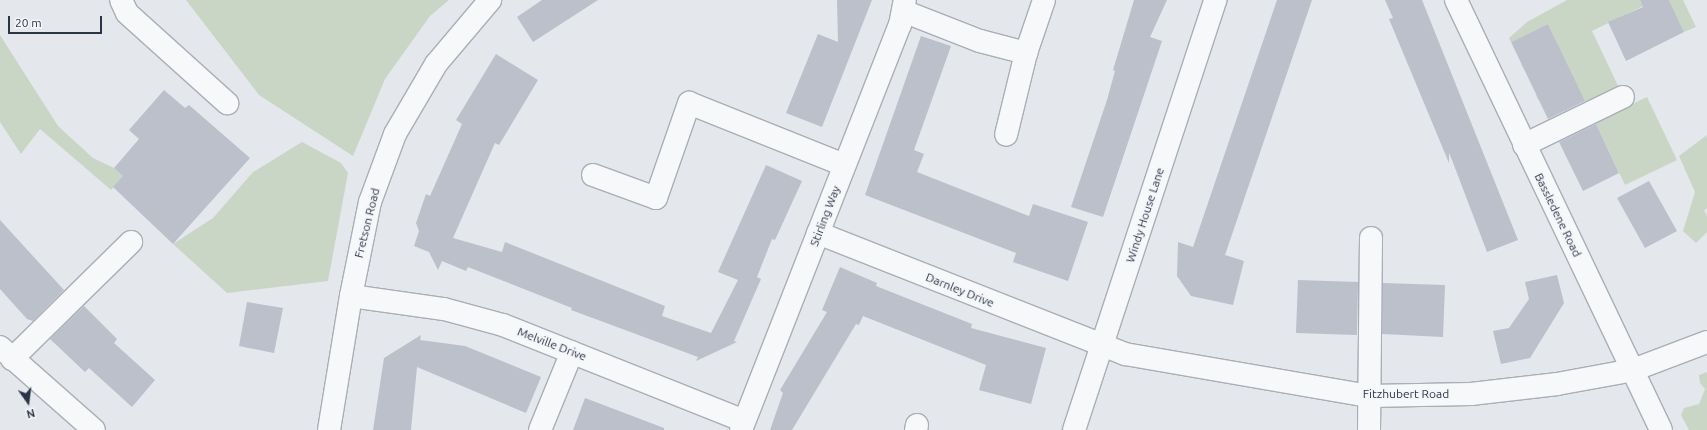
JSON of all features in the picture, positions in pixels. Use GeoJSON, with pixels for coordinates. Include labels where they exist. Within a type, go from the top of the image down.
{"type":"FeatureCollection","features":[{"type":"Feature","properties":{"kind":"street"},"geometry":{"type":"LineString","coordinates":[[121,0],[126,13],[227,103]]}},
{"type":"Feature","properties":{"kind":"street","name":"Fretson Road"},"geometry":{"type":"LineString","coordinates":[[328,430],[351,296],[370,202],[395,134],[436,64],[490,0]]}},
{"type":"Feature","properties":{"kind":"street"},"geometry":{"type":"LineString","coordinates":[[1006,135],[1026,53],[1044,0]]}},
{"type":"Feature","properties":{"kind":"street","name":"Windy House Lane"},"geometry":{"type":"LineString","coordinates":[[1074,430],[1215,0]]}},
{"type":"Feature","properties":{"kind":"street","name":"Bassledene Road"},"geometry":{"type":"LineString","coordinates":[[1456,0],[1524,145],[1662,430]]}},
{"type":"Feature","properties":{"kind":"street"},"geometry":{"type":"LineString","coordinates":[[904,5],[980,40],[1026,53]]}},
{"type":"Feature","properties":{"kind":"street","name":"Stirling Way"},"geometry":{"type":"LineString","coordinates":[[743,426],[900,25],[904,5]]}},
{"type":"Feature","properties":{"kind":"street"},"geometry":{"type":"LineString","coordinates":[[1524,145],[1624,97]]}},
{"type":"Feature","properties":{"kind":"street"},"geometry":{"type":"LineString","coordinates":[[593,175],[656,198],[689,103],[844,165]]}},
{"type":"Feature","properties":{"kind":"street","name":"Darnley Drive"},"geometry":{"type":"LineString","coordinates":[[818,234],[1102,345]]}},
{"type":"Feature","properties":{"kind":"street"},"geometry":{"type":"LineString","coordinates":[[1369,430],[1371,238]]}},
{"type":"Feature","properties":{"kind":"street"},"geometry":{"type":"LineString","coordinates":[[94,430],[6,353],[131,242]]}},
{"type":"Feature","properties":{"kind":"street","name":"Melville Drive"},"geometry":{"type":"LineString","coordinates":[[351,296],[444,309],[503,325],[572,352],[743,426]]}},
{"type":"Feature","properties":{"kind":"street","name":"Fitzhubert Road"},"geometry":{"type":"LineString","coordinates":[[1102,345],[1125,354],[1369,396],[1471,394],[1557,384],[1633,370],[1707,342]]}},
{"type":"Feature","properties":{"kind":"street"},"geometry":{"type":"LineString","coordinates":[[540,430],[572,352]]}},
{"type":"Feature","properties":{"kind":"green space"},"geometry":{"type":"Polygon","coordinates":[[[186,0],[449,0],[430,16],[385,79],[353,156],[259,95],[186,0]]]}},
{"type":"Feature","properties":{"kind":"green space"},"geometry":{"type":"Polygon","coordinates":[[[1567,0],[1640,0],[1643,6],[1592,31],[1620,90],[1587,106],[1576,83],[1538,100],[1536,94],[1573,76],[1562,54],[1525,71],[1521,64],[1559,47],[1548,24],[1511,42],[1509,38],[1527,22],[1567,0]]]}},
{"type":"Feature","properties":{"kind":"green space"},"geometry":{"type":"Polygon","coordinates":[[[1669,0],[1683,0],[1696,27],[1684,32],[1669,0]]]}},
{"type":"Feature","properties":{"kind":"green space"},"geometry":{"type":"Polygon","coordinates":[[[0,35],[58,126],[93,158],[114,168],[123,176],[111,190],[40,129],[21,154],[0,122],[0,35]]]}},
{"type":"Feature","properties":{"kind":"green space"},"geometry":{"type":"Polygon","coordinates":[[[1647,97],[1677,160],[1625,185],[1595,122],[1647,97]]]}},
{"type":"Feature","properties":{"kind":"green space"},"geometry":{"type":"Polygon","coordinates":[[[1707,135],[1707,208],[1704,211],[1707,215],[1707,232],[1696,243],[1683,231],[1695,192],[1679,156],[1707,135]]]}},
{"type":"Feature","properties":{"kind":"green space"},"geometry":{"type":"Polygon","coordinates":[[[302,142],[341,163],[348,173],[328,281],[227,293],[173,244],[213,218],[253,172],[302,142]]]}},
{"type":"Feature","properties":{"kind":"green space"},"geometry":{"type":"Polygon","coordinates":[[[1707,372],[1707,430],[1689,430],[1681,415],[1684,408],[1699,404],[1705,389],[1700,383],[1699,375],[1707,372]]]}},
{"type":"Feature","properties":{"kind":"building"},"geometry":{"type":"Polygon","coordinates":[[[542,0],[598,0],[533,42],[517,17],[542,0]]]}},
{"type":"Feature","properties":{"kind":"building"},"geometry":{"type":"Polygon","coordinates":[[[837,0],[872,0],[822,127],[786,113],[818,34],[838,42],[837,0]]]}},
{"type":"Feature","properties":{"kind":"building"},"geometry":{"type":"Polygon","coordinates":[[[1134,0],[1167,0],[1150,37],[1162,41],[1103,217],[1071,207],[1107,100],[1115,71],[1113,70],[1134,0]]]}},
{"type":"Feature","properties":{"kind":"building"},"geometry":{"type":"Polygon","coordinates":[[[1277,0],[1312,0],[1225,255],[1244,261],[1233,305],[1191,296],[1177,276],[1178,242],[1193,247],[1277,0]]]}},
{"type":"Feature","properties":{"kind":"building"},"geometry":{"type":"Polygon","coordinates":[[[1385,0],[1422,0],[1518,240],[1487,252],[1452,160],[1449,153],[1449,163],[1389,19],[1393,18],[1385,0]]]}},
{"type":"Feature","properties":{"kind":"building"},"geometry":{"type":"Polygon","coordinates":[[[1640,0],[1669,0],[1684,32],[1626,61],[1608,22],[1643,7],[1640,0]]]}},
{"type":"Feature","properties":{"kind":"building"},"geometry":{"type":"Polygon","coordinates":[[[1548,24],[1585,101],[1548,119],[1511,42],[1548,24]]]}},
{"type":"Feature","properties":{"kind":"building"},"geometry":{"type":"Polygon","coordinates":[[[921,36],[951,46],[914,150],[924,154],[917,172],[1029,216],[1033,204],[1088,222],[1068,281],[1013,262],[1016,253],[865,195],[921,36]]]}},
{"type":"Feature","properties":{"kind":"building"},"geometry":{"type":"Polygon","coordinates":[[[496,54],[538,80],[499,145],[495,143],[453,238],[502,252],[505,242],[665,306],[662,316],[711,333],[738,280],[718,272],[766,165],[802,181],[775,240],[772,239],[757,277],[761,279],[734,341],[737,342],[696,361],[698,357],[571,310],[572,308],[468,267],[466,271],[442,261],[438,270],[429,252],[414,246],[419,231],[416,223],[426,194],[430,196],[462,124],[456,120],[496,54]]]}},
{"type":"Feature","properties":{"kind":"building"},"geometry":{"type":"Polygon","coordinates":[[[164,90],[185,108],[189,105],[250,158],[173,244],[113,187],[123,176],[114,168],[139,139],[129,130],[164,90]]]}},
{"type":"Feature","properties":{"kind":"building"},"geometry":{"type":"Polygon","coordinates":[[[1596,124],[1619,173],[1583,191],[1559,142],[1596,124]]]}},
{"type":"Feature","properties":{"kind":"building"},"geometry":{"type":"Polygon","coordinates":[[[1649,181],[1677,231],[1645,248],[1617,198],[1649,181]]]}},
{"type":"Feature","properties":{"kind":"building"},"geometry":{"type":"Polygon","coordinates":[[[0,220],[64,290],[33,321],[27,319],[0,289],[0,220]]]}},
{"type":"Feature","properties":{"kind":"building"},"geometry":{"type":"Polygon","coordinates":[[[840,267],[877,283],[876,286],[972,324],[971,328],[1046,348],[1031,404],[979,390],[986,365],[863,316],[859,325],[856,324],[792,430],[770,430],[783,393],[780,390],[827,312],[822,310],[840,267]]]}},
{"type":"Feature","properties":{"kind":"building"},"geometry":{"type":"Polygon","coordinates":[[[1557,275],[1564,303],[1530,358],[1501,364],[1493,331],[1509,328],[1529,299],[1525,282],[1557,275]]]}},
{"type":"Feature","properties":{"kind":"building"},"geometry":{"type":"Polygon","coordinates":[[[1298,280],[1358,282],[1357,335],[1296,333],[1298,280]]]}},
{"type":"Feature","properties":{"kind":"building"},"geometry":{"type":"Polygon","coordinates":[[[1383,283],[1445,285],[1443,337],[1382,334],[1383,283]]]}},
{"type":"Feature","properties":{"kind":"building"},"geometry":{"type":"Polygon","coordinates":[[[247,302],[283,308],[274,353],[239,346],[247,302]]]}},
{"type":"Feature","properties":{"kind":"building"},"geometry":{"type":"Polygon","coordinates":[[[84,306],[117,339],[114,343],[155,380],[132,407],[89,368],[85,372],[50,339],[84,306]]]}},
{"type":"Feature","properties":{"kind":"building"},"geometry":{"type":"Polygon","coordinates":[[[421,335],[420,340],[465,346],[541,377],[526,413],[417,367],[411,430],[373,430],[384,358],[421,335]]]}},
{"type":"Feature","properties":{"kind":"building"},"geometry":{"type":"Polygon","coordinates":[[[585,398],[664,428],[664,430],[573,430],[585,398]]]}}]}
